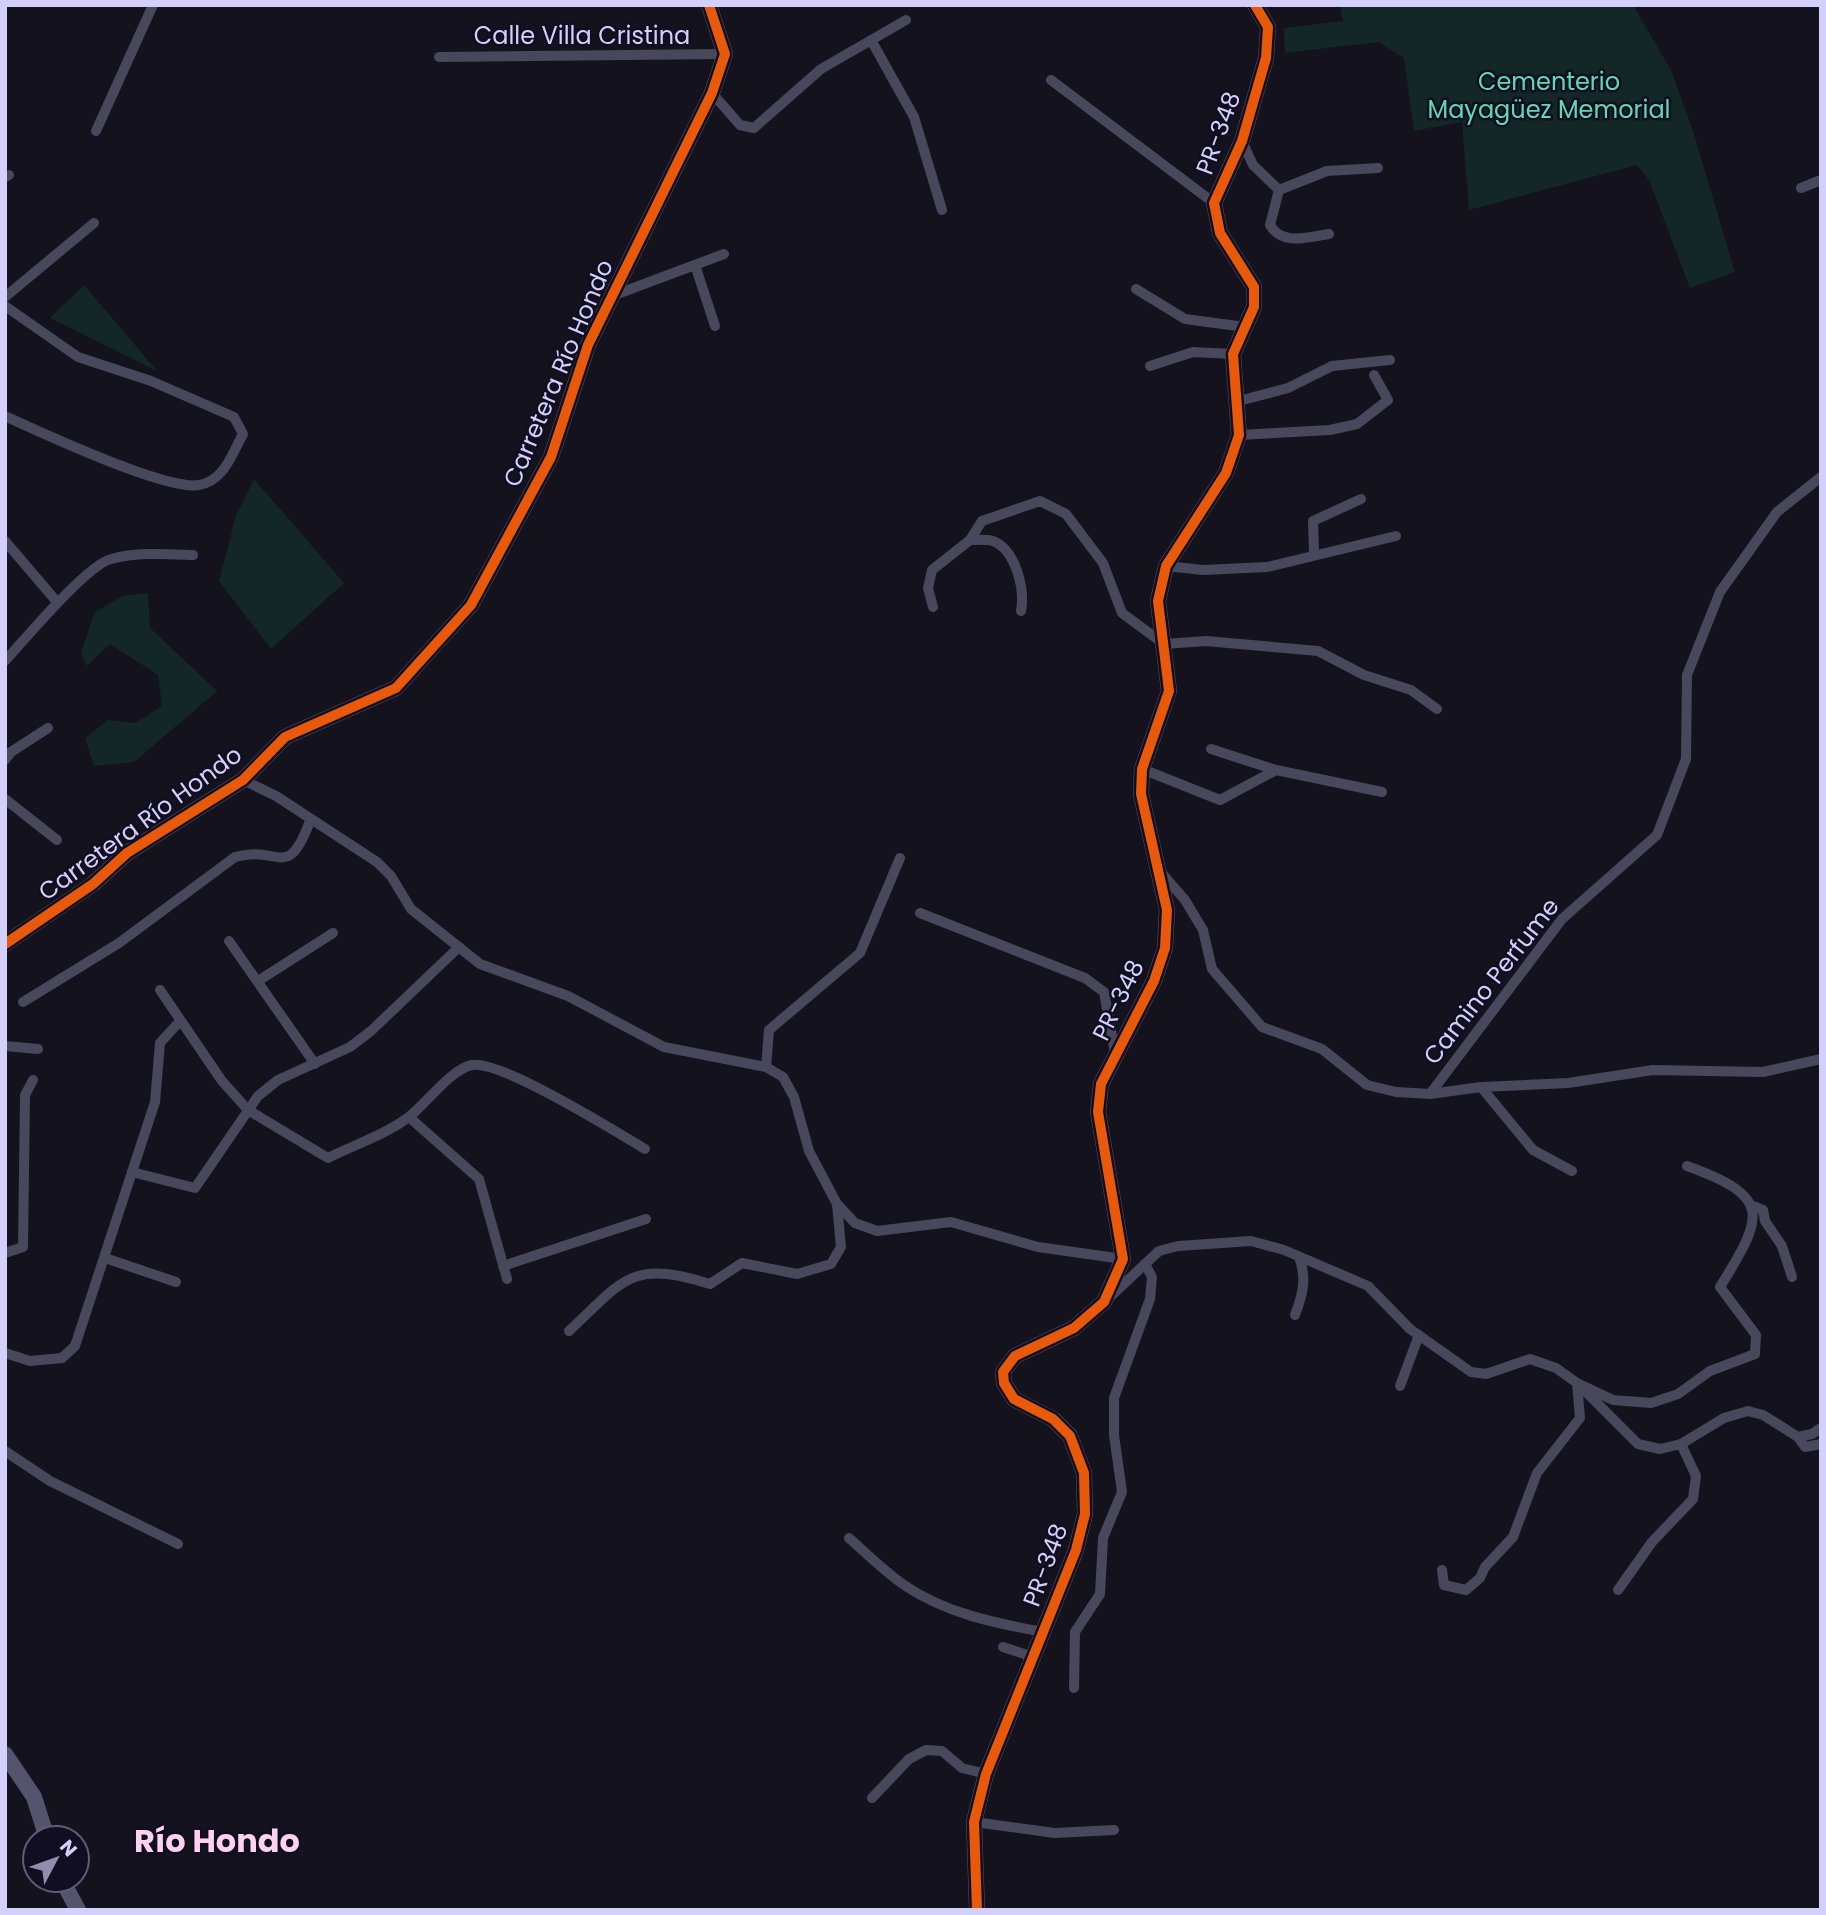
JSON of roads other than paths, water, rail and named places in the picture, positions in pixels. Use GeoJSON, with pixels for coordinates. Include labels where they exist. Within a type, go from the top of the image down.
{"type":"FeatureCollection","features":[{"type":"Feature","properties":{"kind":"street"},"geometry":{"type":"LineString","coordinates":[[96,131],[153,5]]}},
{"type":"Feature","properties":{"kind":"street"},"geometry":{"type":"LineString","coordinates":[[709,5],[725,54]]}},
{"type":"Feature","properties":{"kind":"street","name":"PR-348"},"geometry":{"type":"LineString","coordinates":[[977,1910],[975,1822],[986,1774],[1076,1550],[1085,1514],[1084,1473],[1070,1436],[1053,1419],[1014,1399],[1004,1383],[1003,1372],[1015,1356],[1074,1328],[1104,1302],[1123,1259],[1098,1112],[1101,1084],[1115,1052],[1154,981],[1165,948],[1167,910],[1141,794],[1142,769],[1169,691],[1158,601],[1166,566],[1226,473],[1239,435],[1239,401],[1233,354],[1254,307],[1254,287],[1220,233],[1214,203],[1242,141],[1266,58],[1268,27],[1255,5]]}},
{"type":"Feature","properties":{"kind":"street"},"geometry":{"type":"LineString","coordinates":[[712,93],[740,125],[754,128],[821,69],[906,20]]}},
{"type":"Feature","properties":{"kind":"street"},"geometry":{"type":"LineString","coordinates":[[871,40],[914,117],[942,210]]}},
{"type":"Feature","properties":{"kind":"street","name":"Calle Villa Cristina"},"geometry":{"type":"LineString","coordinates":[[439,57],[725,54]]}},
{"type":"Feature","properties":{"kind":"street","name":"Carretera Río Hondo"},"geometry":{"type":"LineString","coordinates":[[5,944],[93,884],[127,853],[243,780],[285,737],[396,688],[471,605],[551,457],[588,345],[712,93],[725,54]]}},
{"type":"Feature","properties":{"kind":"street"},"geometry":{"type":"LineString","coordinates":[[1051,80],[1214,203]]}},
{"type":"Feature","properties":{"kind":"street"},"geometry":{"type":"LineString","coordinates":[[1242,141],[1253,165],[1279,190]]}},
{"type":"Feature","properties":{"kind":"street"},"geometry":{"type":"LineString","coordinates":[[1279,190],[1327,171],[1378,167]]}},
{"type":"Feature","properties":{"kind":"street"},"geometry":{"type":"LineString","coordinates":[[1801,188],[1821,180]]}},
{"type":"Feature","properties":{"kind":"street"},"geometry":{"type":"LineString","coordinates":[[1279,190],[1270,225],[1275,233],[1289,240],[1329,234]]}},
{"type":"Feature","properties":{"kind":"street"},"geometry":{"type":"LineString","coordinates":[[5,297],[94,223]]}},
{"type":"Feature","properties":{"kind":"street"},"geometry":{"type":"LineString","coordinates":[[610,297],[724,254]]}},
{"type":"Feature","properties":{"kind":"street"},"geometry":{"type":"LineString","coordinates":[[695,265],[715,326]]}},
{"type":"Feature","properties":{"kind":"street"},"geometry":{"type":"LineString","coordinates":[[1136,289],[1185,319],[1245,327]]}},
{"type":"Feature","properties":{"kind":"street"},"geometry":{"type":"LineString","coordinates":[[5,306],[78,357],[151,381],[234,417],[243,434],[222,474],[199,485],[174,482],[77,449],[5,416]]}},
{"type":"Feature","properties":{"kind":"street"},"geometry":{"type":"LineString","coordinates":[[1150,366],[1193,352],[1233,354]]}},
{"type":"Feature","properties":{"kind":"street"},"geometry":{"type":"LineString","coordinates":[[1239,401],[1288,388],[1332,366],[1390,360]]}},
{"type":"Feature","properties":{"kind":"street"},"geometry":{"type":"LineString","coordinates":[[1239,435],[1330,430],[1357,424],[1388,400],[1374,375]]}},
{"type":"Feature","properties":{"kind":"street","name":"Camino Perfume"},"geometry":{"type":"LineString","coordinates":[[1159,870],[1185,900],[1203,930],[1212,969],[1262,1027],[1322,1049],[1367,1085],[1395,1092],[1430,1094],[1562,919],[1657,835],[1686,759],[1688,674],[1720,592],[1777,512],[1821,477]]}},
{"type":"Feature","properties":{"kind":"street"},"geometry":{"type":"LineString","coordinates":[[1314,553],[1313,521],[1361,499]]}},
{"type":"Feature","properties":{"kind":"street"},"geometry":{"type":"LineString","coordinates":[[933,607],[928,588],[932,570],[970,540],[982,521],[1040,501],[1066,514],[1103,563],[1122,613],[1164,644],[1206,641],[1318,650],[1364,675],[1411,690],[1437,709]]}},
{"type":"Feature","properties":{"kind":"street"},"geometry":{"type":"LineString","coordinates":[[1166,566],[1203,570],[1266,567],[1314,553],[1396,536]]}},
{"type":"Feature","properties":{"kind":"street"},"geometry":{"type":"LineString","coordinates":[[970,540],[993,541],[1010,555],[1020,588],[1021,611]]}},
{"type":"Feature","properties":{"kind":"street"},"geometry":{"type":"LineString","coordinates":[[5,541],[57,602]]}},
{"type":"Feature","properties":{"kind":"street"},"geometry":{"type":"LineString","coordinates":[[5,661],[57,602],[108,559],[143,554],[193,555]]}},
{"type":"Feature","properties":{"kind":"street"},"geometry":{"type":"LineString","coordinates":[[5,760],[11,752],[48,728]]}},
{"type":"Feature","properties":{"kind":"street"},"geometry":{"type":"LineString","coordinates":[[1211,749],[1276,770],[1382,792]]}},
{"type":"Feature","properties":{"kind":"street"},"geometry":{"type":"LineString","coordinates":[[1142,769],[1220,800],[1276,770]]}},
{"type":"Feature","properties":{"kind":"street"},"geometry":{"type":"LineString","coordinates":[[243,780],[275,796],[377,862],[391,876],[411,909],[480,964],[568,996],[664,1047],[766,1067],[783,1077],[794,1097],[809,1151],[837,1204],[855,1223],[877,1231],[951,1222],[1026,1245],[1123,1259]]}},
{"type":"Feature","properties":{"kind":"street"},"geometry":{"type":"LineString","coordinates":[[5,799],[57,840]]}},
{"type":"Feature","properties":{"kind":"street"},"geometry":{"type":"LineString","coordinates":[[23,1002],[119,943],[234,857],[251,852],[284,859],[292,855],[303,841],[310,821]]}},
{"type":"Feature","properties":{"kind":"street"},"geometry":{"type":"LineString","coordinates":[[766,1067],[769,1031],[859,953],[900,858]]}},
{"type":"Feature","properties":{"kind":"street"},"geometry":{"type":"LineString","coordinates":[[920,913],[1085,978],[1104,992],[1115,1052]]}},
{"type":"Feature","properties":{"kind":"street"},"geometry":{"type":"LineString","coordinates":[[258,981],[332,933]]}},
{"type":"Feature","properties":{"kind":"street"},"geometry":{"type":"LineString","coordinates":[[229,941],[315,1064]]}},
{"type":"Feature","properties":{"kind":"street"},"geometry":{"type":"LineString","coordinates":[[132,1172],[195,1188],[258,1096],[278,1080],[331,1058],[371,1031],[459,947]]}},
{"type":"Feature","properties":{"kind":"street"},"geometry":{"type":"LineString","coordinates":[[160,990],[222,1081],[248,1110],[328,1158],[409,1117],[459,1070],[472,1065],[487,1067],[547,1091],[645,1149]]}},
{"type":"Feature","properties":{"kind":"street"},"geometry":{"type":"LineString","coordinates":[[5,1353],[30,1361],[62,1358],[75,1346],[155,1102],[160,1044],[180,1021]]}},
{"type":"Feature","properties":{"kind":"street"},"geometry":{"type":"LineString","coordinates":[[5,1046],[38,1049]]}},
{"type":"Feature","properties":{"kind":"street"},"geometry":{"type":"LineString","coordinates":[[1430,1094],[1480,1087],[1568,1083],[1653,1070],[1763,1072],[1821,1059]]}},
{"type":"Feature","properties":{"kind":"street"},"geometry":{"type":"LineString","coordinates":[[5,1253],[23,1247],[25,1095],[33,1080]]}},
{"type":"Feature","properties":{"kind":"street"},"geometry":{"type":"LineString","coordinates":[[1480,1087],[1532,1150],[1568,1165]]}},
{"type":"Feature","properties":{"kind":"street"},"geometry":{"type":"LineString","coordinates":[[409,1117],[479,1179],[507,1279]]}},
{"type":"Feature","properties":{"kind":"street"},"geometry":{"type":"LineString","coordinates":[[1687,1166],[1733,1185],[1746,1195],[1753,1206],[1763,1210],[1765,1221],[1782,1246],[1793,1277]]}},
{"type":"Feature","properties":{"kind":"street"},"geometry":{"type":"LineString","coordinates":[[569,1331],[625,1279],[659,1271],[710,1284],[742,1264],[763,1265],[779,1273],[797,1274],[831,1264],[841,1247],[837,1204]]}},
{"type":"Feature","properties":{"kind":"street"},"geometry":{"type":"LineString","coordinates":[[1577,1383],[1613,1400],[1651,1404],[1678,1394],[1710,1371],[1755,1354],[1756,1335],[1720,1287],[1748,1241],[1753,1206]]}},
{"type":"Feature","properties":{"kind":"street"},"geometry":{"type":"LineString","coordinates":[[503,1266],[646,1219]]}},
{"type":"Feature","properties":{"kind":"street"},"geometry":{"type":"LineString","coordinates":[[1104,1302],[1159,1251],[1178,1246],[1251,1241],[1299,1257],[1368,1286],[1419,1335],[1471,1372],[1486,1374],[1530,1359],[1556,1367],[1577,1383],[1638,1444],[1660,1449],[1681,1444],[1724,1418],[1748,1411],[1763,1415],[1798,1437],[1805,1447],[1821,1444]]}},
{"type":"Feature","properties":{"kind":"street"},"geometry":{"type":"LineString","coordinates":[[1295,1315],[1304,1291],[1304,1271],[1299,1257]]}},
{"type":"Feature","properties":{"kind":"street"},"geometry":{"type":"LineString","coordinates":[[105,1258],[176,1282]]}},
{"type":"Feature","properties":{"kind":"street"},"geometry":{"type":"LineString","coordinates":[[1074,1688],[1076,1632],[1100,1594],[1103,1538],[1122,1492],[1114,1435],[1114,1398],[1150,1299],[1152,1277],[1145,1264]]}},
{"type":"Feature","properties":{"kind":"street"},"geometry":{"type":"LineString","coordinates":[[1400,1386],[1419,1335]]}},
{"type":"Feature","properties":{"kind":"street"},"geometry":{"type":"LineString","coordinates":[[1441,1570],[1444,1585],[1466,1590],[1480,1578],[1486,1567],[1513,1537],[1537,1473],[1580,1418],[1577,1383]]}},
{"type":"Feature","properties":{"kind":"street"},"geometry":{"type":"LineString","coordinates":[[1798,1437],[1812,1434],[1821,1428]]}},
{"type":"Feature","properties":{"kind":"street"},"geometry":{"type":"LineString","coordinates":[[1618,1590],[1652,1542],[1693,1499],[1696,1476],[1681,1444]]}},
{"type":"Feature","properties":{"kind":"street"},"geometry":{"type":"LineString","coordinates":[[5,1451],[50,1481],[178,1544]]}},
{"type":"Feature","properties":{"kind":"street"},"geometry":{"type":"LineString","coordinates":[[849,1538],[901,1583],[925,1598],[985,1621],[1043,1632]]}},
{"type":"Feature","properties":{"kind":"street"},"geometry":{"type":"LineString","coordinates":[[1003,1647],[1033,1657]]}},
{"type":"Feature","properties":{"kind":"street"},"geometry":{"type":"LineString","coordinates":[[872,1798],[909,1759],[926,1750],[942,1751],[962,1768],[986,1774]]}},
{"type":"Feature","properties":{"kind":"street"},"geometry":{"type":"LineString","coordinates":[[5,1754],[34,1797],[43,1824]]}},
{"type":"Feature","properties":{"kind":"street"},"geometry":{"type":"LineString","coordinates":[[975,1822],[1055,1833],[1114,1830]]}},
{"type":"Feature","properties":{"kind":"street"},"geometry":{"type":"LineString","coordinates":[[69,1894],[78,1910]]}},
{"type":"Feature","properties":{"kind":"district","name":"Río Hondo"},"geometry":{"type":"Point","coordinates":[217,1840]}},
{"type":"Feature","properties":{"kind":"park label","name":"Cementerio Mayagüez Memorial"},"geometry":{"type":"Point","coordinates":[1549,95]}}]}
